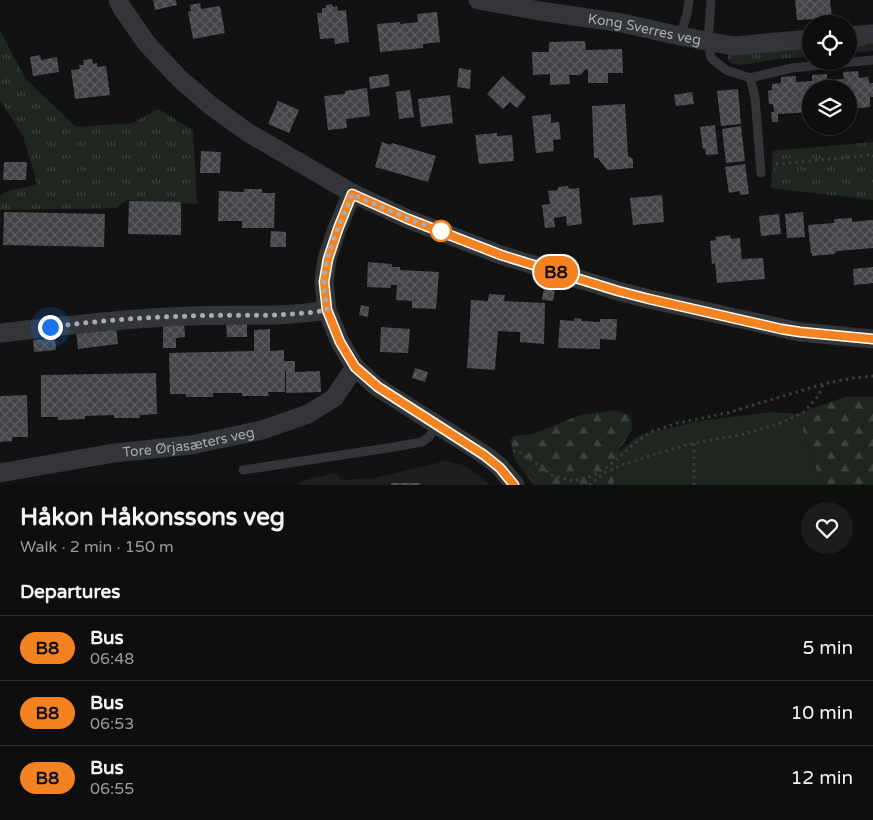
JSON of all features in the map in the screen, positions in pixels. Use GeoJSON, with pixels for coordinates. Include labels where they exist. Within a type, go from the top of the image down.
{"type":"FeatureCollection","features":[{"type":"Feature","properties":{"kind":"street"},"geometry":{"type":"LineString","coordinates":[[118,0],[147,44],[180,79],[210,105],[247,132],[352,194],[408,219],[501,255],[618,291],[790,330],[873,339]]}},
{"type":"Feature","properties":{"kind":"street","name":"Kong Sverres veg"},"geometry":{"type":"LineString","coordinates":[[478,0],[531,10],[622,23],[733,46],[802,40]]}},
{"type":"Feature","properties":{"kind":"street"},"geometry":{"type":"LineString","coordinates":[[857,35],[873,34]]}},
{"type":"Feature","properties":{"kind":"street"},"geometry":{"type":"LineString","coordinates":[[352,194],[328,259],[324,282],[327,310],[340,342],[355,367],[378,387],[484,455],[500,468],[514,485]]}},
{"type":"Feature","properties":{"kind":"street"},"geometry":{"type":"LineString","coordinates":[[0,334],[89,322],[199,315],[298,314],[327,310]]}},
{"type":"Feature","properties":{"kind":"street","name":"Tore Ørjasæters veg"},"geometry":{"type":"LineString","coordinates":[[0,473],[114,453],[191,444],[262,430],[308,414],[334,398],[355,367]]}},
{"type":"Feature","properties":{"kind":"lane"},"geometry":{"type":"LineString","coordinates":[[680,36],[688,14],[689,0]]}},
{"type":"Feature","properties":{"kind":"lane"},"geometry":{"type":"LineString","coordinates":[[711,0],[708,42],[711,58],[726,70],[750,78],[792,68],[873,60]]}},
{"type":"Feature","properties":{"kind":"lane"},"geometry":{"type":"LineString","coordinates":[[750,78],[755,97],[761,169]]}},
{"type":"Feature","properties":{"kind":"lane"},"geometry":{"type":"LineString","coordinates":[[243,470],[422,442],[429,437],[437,425]]}},
{"type":"Feature","properties":{"kind":"path"},"geometry":{"type":"LineString","coordinates":[[761,169],[873,155]]}},
{"type":"Feature","properties":{"kind":"path"},"geometry":{"type":"LineString","coordinates":[[508,450],[518,451],[552,475],[573,481],[592,476],[608,466],[650,432],[678,423],[727,413],[823,384],[873,376]]}},
{"type":"Feature","properties":{"kind":"path"},"geometry":{"type":"LineString","coordinates":[[589,485],[604,473],[655,454],[782,424],[804,412],[819,395],[823,384]]}},
{"type":"Feature","properties":{"kind":"path"},"geometry":{"type":"LineString","coordinates":[[694,444],[694,485]]}},
{"type":"Feature","properties":{"kind":"shaded area"},"geometry":{"type":"Polygon","coordinates":[[[446,461],[463,465],[490,485],[298,485],[301,481],[334,473],[341,480],[374,478],[446,461]]]}},
{"type":"Feature","properties":{"kind":"green space"},"geometry":{"type":"Polygon","coordinates":[[[0,31],[26,79],[76,127],[133,123],[158,109],[193,130],[197,204],[126,200],[117,208],[1,210],[0,212],[0,196],[5,192],[37,184],[23,136],[0,100],[0,31]]]}},
{"type":"Feature","properties":{"kind":"green space"},"geometry":{"type":"Polygon","coordinates":[[[873,42],[873,51],[857,52],[857,43],[873,42]]]}},
{"type":"Feature","properties":{"kind":"green space"},"geometry":{"type":"Polygon","coordinates":[[[802,48],[802,57],[742,65],[730,63],[727,58],[729,54],[802,48]]]}},
{"type":"Feature","properties":{"kind":"green space"},"geometry":{"type":"Polygon","coordinates":[[[873,142],[873,200],[771,188],[773,151],[873,142]]]}},
{"type":"Feature","properties":{"kind":"green space"},"geometry":{"type":"Polygon","coordinates":[[[845,397],[873,397],[873,485],[822,485],[797,414],[845,397]]]}},
{"type":"Feature","properties":{"kind":"green space"},"geometry":{"type":"Polygon","coordinates":[[[616,410],[631,416],[632,430],[617,453],[614,485],[534,485],[515,460],[510,440],[514,436],[532,434],[580,415],[616,410]]]}},
{"type":"Feature","properties":{"kind":"green space"},"geometry":{"type":"Polygon","coordinates":[[[773,412],[797,414],[822,485],[614,485],[617,453],[640,435],[699,421],[773,412]]]}},
{"type":"Feature","properties":{"kind":"building"},"geometry":{"type":"Polygon","coordinates":[[[153,0],[176,0],[177,5],[155,10],[153,0]]]}},
{"type":"Feature","properties":{"kind":"building"},"geometry":{"type":"Polygon","coordinates":[[[795,0],[830,0],[832,15],[802,15],[802,20],[797,20],[795,0]]]}},
{"type":"Feature","properties":{"kind":"building"},"geometry":{"type":"Polygon","coordinates":[[[200,3],[201,9],[220,6],[225,33],[193,39],[188,12],[191,11],[190,5],[200,3]]]}},
{"type":"Feature","properties":{"kind":"building"},"geometry":{"type":"Polygon","coordinates":[[[332,4],[333,7],[337,6],[338,11],[346,10],[349,42],[335,44],[334,38],[320,39],[317,13],[322,13],[322,8],[332,4]]]}},
{"type":"Feature","properties":{"kind":"building"},"geometry":{"type":"Polygon","coordinates":[[[437,12],[440,42],[423,44],[423,48],[380,52],[377,24],[418,22],[417,14],[437,12]]]}},
{"type":"Feature","properties":{"kind":"building"},"geometry":{"type":"Polygon","coordinates":[[[585,41],[586,50],[622,49],[623,73],[608,73],[608,83],[588,83],[588,69],[580,75],[569,75],[570,84],[550,85],[550,74],[533,75],[532,52],[549,52],[549,42],[585,41]]]}},
{"type":"Feature","properties":{"kind":"building"},"geometry":{"type":"Polygon","coordinates":[[[40,55],[41,60],[57,57],[59,72],[33,76],[30,57],[40,55]]]}},
{"type":"Feature","properties":{"kind":"building"},"geometry":{"type":"Polygon","coordinates":[[[92,59],[93,64],[97,63],[97,67],[106,66],[110,95],[75,99],[71,70],[80,69],[79,65],[84,65],[83,60],[92,59]]]}},
{"type":"Feature","properties":{"kind":"building"},"geometry":{"type":"Polygon","coordinates":[[[459,68],[471,70],[470,89],[457,87],[459,68]]]}},
{"type":"Feature","properties":{"kind":"building"},"geometry":{"type":"Polygon","coordinates":[[[858,71],[859,78],[868,77],[869,83],[873,83],[873,97],[870,97],[870,107],[857,108],[857,80],[827,80],[844,79],[843,72],[858,71]]]}},
{"type":"Feature","properties":{"kind":"building"},"geometry":{"type":"Polygon","coordinates":[[[388,74],[390,86],[370,89],[369,77],[388,74]]]}},
{"type":"Feature","properties":{"kind":"building"},"geometry":{"type":"Polygon","coordinates":[[[827,74],[827,80],[812,80],[812,75],[827,74]]]}},
{"type":"Feature","properties":{"kind":"building"},"geometry":{"type":"Polygon","coordinates":[[[503,76],[526,97],[517,108],[510,102],[503,109],[487,94],[503,76]]]}},
{"type":"Feature","properties":{"kind":"building"},"geometry":{"type":"Polygon","coordinates":[[[796,76],[796,82],[802,82],[802,113],[778,114],[778,122],[772,122],[771,112],[774,112],[773,104],[769,104],[768,91],[772,90],[772,84],[781,83],[781,77],[796,76]]]}},
{"type":"Feature","properties":{"kind":"building"},"geometry":{"type":"Polygon","coordinates":[[[367,88],[370,116],[346,119],[347,128],[328,130],[324,96],[345,94],[345,91],[367,88]]]}},
{"type":"Feature","properties":{"kind":"building"},"geometry":{"type":"Polygon","coordinates":[[[738,89],[741,124],[721,126],[717,91],[738,89]]]}},
{"type":"Feature","properties":{"kind":"building"},"geometry":{"type":"Polygon","coordinates":[[[410,90],[414,117],[399,119],[396,92],[410,90]]]}},
{"type":"Feature","properties":{"kind":"building"},"geometry":{"type":"Polygon","coordinates":[[[692,92],[694,104],[676,106],[674,95],[692,92]]]}},
{"type":"Feature","properties":{"kind":"building"},"geometry":{"type":"Polygon","coordinates":[[[450,95],[453,123],[421,127],[418,99],[450,95]]]}},
{"type":"Feature","properties":{"kind":"building"},"geometry":{"type":"Polygon","coordinates":[[[278,101],[299,110],[289,133],[268,124],[278,101]]]}},
{"type":"Feature","properties":{"kind":"building"},"geometry":{"type":"Polygon","coordinates":[[[625,104],[628,156],[633,159],[633,168],[607,170],[598,158],[594,158],[592,106],[625,104]]]}},
{"type":"Feature","properties":{"kind":"building"},"geometry":{"type":"Polygon","coordinates":[[[551,114],[551,123],[559,122],[561,139],[553,140],[554,151],[536,153],[532,116],[551,114]]]}},
{"type":"Feature","properties":{"kind":"building"},"geometry":{"type":"Polygon","coordinates":[[[715,125],[718,154],[706,155],[705,149],[703,149],[700,127],[715,125]]]}},
{"type":"Feature","properties":{"kind":"building"},"geometry":{"type":"Polygon","coordinates":[[[741,126],[745,161],[726,163],[722,129],[741,126]]]}},
{"type":"Feature","properties":{"kind":"building"},"geometry":{"type":"Polygon","coordinates":[[[497,133],[497,136],[512,135],[514,161],[479,164],[475,135],[497,133]]]}},
{"type":"Feature","properties":{"kind":"building"},"geometry":{"type":"Polygon","coordinates":[[[382,142],[391,145],[392,143],[436,156],[428,182],[375,167],[382,142]]]}},
{"type":"Feature","properties":{"kind":"building"},"geometry":{"type":"Polygon","coordinates":[[[201,151],[221,152],[220,173],[200,173],[201,151]]]}},
{"type":"Feature","properties":{"kind":"building"},"geometry":{"type":"Polygon","coordinates":[[[4,162],[27,162],[26,180],[3,180],[4,162]]]}},
{"type":"Feature","properties":{"kind":"building"},"geometry":{"type":"Polygon","coordinates":[[[745,164],[749,194],[740,195],[740,191],[729,193],[725,167],[745,164]]]}},
{"type":"Feature","properties":{"kind":"building"},"geometry":{"type":"Polygon","coordinates":[[[568,186],[569,189],[579,188],[582,224],[567,226],[566,216],[554,218],[555,227],[545,228],[542,205],[550,204],[548,191],[568,186]]]}},
{"type":"Feature","properties":{"kind":"building"},"geometry":{"type":"Polygon","coordinates":[[[244,189],[262,189],[262,193],[275,193],[274,228],[242,228],[242,221],[218,221],[219,191],[244,192],[244,189]]]}},
{"type":"Feature","properties":{"kind":"building"},"geometry":{"type":"Polygon","coordinates":[[[662,195],[664,222],[633,225],[630,198],[662,195]]]}},
{"type":"Feature","properties":{"kind":"building"},"geometry":{"type":"Polygon","coordinates":[[[129,201],[181,202],[181,235],[128,234],[129,201]]]}},
{"type":"Feature","properties":{"kind":"building"},"geometry":{"type":"Polygon","coordinates":[[[4,212],[105,214],[104,247],[3,245],[4,212]]]}},
{"type":"Feature","properties":{"kind":"building"},"geometry":{"type":"Polygon","coordinates":[[[803,212],[805,237],[787,238],[785,214],[803,212]]]}},
{"type":"Feature","properties":{"kind":"building"},"geometry":{"type":"Polygon","coordinates":[[[779,214],[781,234],[761,236],[759,216],[779,214]]]}},
{"type":"Feature","properties":{"kind":"building"},"geometry":{"type":"Polygon","coordinates":[[[852,218],[852,222],[873,220],[873,248],[837,251],[834,254],[812,256],[808,225],[834,223],[834,219],[852,218]]]}},
{"type":"Feature","properties":{"kind":"building"},"geometry":{"type":"Polygon","coordinates":[[[271,231],[286,232],[286,247],[270,247],[271,231]]]}},
{"type":"Feature","properties":{"kind":"building"},"geometry":{"type":"Polygon","coordinates":[[[730,235],[731,239],[740,238],[742,264],[742,259],[763,258],[765,279],[717,283],[715,263],[712,264],[710,241],[716,240],[715,237],[730,235]]]}},
{"type":"Feature","properties":{"kind":"building"},"geometry":{"type":"Polygon","coordinates":[[[368,262],[392,264],[392,267],[400,267],[400,270],[439,272],[436,309],[412,308],[412,301],[396,300],[397,285],[391,285],[391,288],[367,287],[368,262]]]}},
{"type":"Feature","properties":{"kind":"building"},"geometry":{"type":"Polygon","coordinates":[[[873,267],[873,283],[854,285],[853,269],[873,267]]]}},
{"type":"Feature","properties":{"kind":"building"},"geometry":{"type":"Polygon","coordinates":[[[544,288],[555,290],[553,301],[542,300],[544,288]]]}},
{"type":"Feature","properties":{"kind":"building"},"geometry":{"type":"Polygon","coordinates":[[[489,294],[505,295],[504,301],[545,303],[544,344],[520,342],[520,332],[498,331],[495,370],[467,368],[471,300],[488,301],[489,294]]]}},
{"type":"Feature","properties":{"kind":"building"},"geometry":{"type":"Polygon","coordinates":[[[361,305],[369,307],[368,317],[359,315],[361,305]]]}},
{"type":"Feature","properties":{"kind":"building"},"geometry":{"type":"Polygon","coordinates":[[[574,318],[582,319],[581,321],[600,322],[600,319],[617,319],[616,340],[600,339],[600,349],[558,348],[560,320],[574,321],[574,318]]]}},
{"type":"Feature","properties":{"kind":"building"},"geometry":{"type":"Polygon","coordinates":[[[184,322],[185,337],[176,338],[176,348],[163,348],[163,323],[184,322]]]}},
{"type":"Feature","properties":{"kind":"building"},"geometry":{"type":"Polygon","coordinates":[[[226,322],[247,322],[247,337],[227,337],[226,322]]]}},
{"type":"Feature","properties":{"kind":"building"},"geometry":{"type":"Polygon","coordinates":[[[116,325],[118,344],[78,349],[76,330],[116,325]]]}},
{"type":"Feature","properties":{"kind":"building"},"geometry":{"type":"Polygon","coordinates":[[[381,327],[410,329],[408,353],[380,352],[381,327]]]}},
{"type":"Feature","properties":{"kind":"building"},"geometry":{"type":"Polygon","coordinates":[[[270,329],[270,351],[284,350],[284,361],[295,361],[295,372],[320,371],[321,392],[286,393],[285,371],[285,392],[268,392],[269,396],[242,396],[242,393],[213,393],[213,397],[186,397],[186,394],[170,394],[169,353],[254,351],[254,330],[270,329]]]}},
{"type":"Feature","properties":{"kind":"building"},"geometry":{"type":"Polygon","coordinates":[[[55,338],[56,350],[34,352],[33,340],[55,338]]]}},
{"type":"Feature","properties":{"kind":"building"},"geometry":{"type":"Polygon","coordinates":[[[415,368],[428,372],[425,382],[412,378],[415,368]]]}},
{"type":"Feature","properties":{"kind":"building"},"geometry":{"type":"Polygon","coordinates":[[[156,373],[157,414],[140,415],[140,418],[114,418],[114,415],[85,416],[85,419],[58,420],[58,417],[41,417],[41,375],[156,373]]]}},
{"type":"Feature","properties":{"kind":"building"},"geometry":{"type":"Polygon","coordinates":[[[27,395],[28,437],[12,437],[12,441],[0,442],[0,396],[27,395]]]}},
{"type":"Feature","properties":{"kind":"building"},"geometry":{"type":"Polygon","coordinates":[[[391,483],[420,483],[420,485],[391,485],[391,483]]]}},
{"type":"Feature","properties":{"kind":"bus line","name":"B8"},"geometry":{"type":"LineString","coordinates":[[514,485],[500,468],[484,455],[378,387],[355,367],[340,342],[327,310],[324,282],[328,259],[352,194],[408,219],[501,255],[618,291],[781,329],[873,339]]}},
{"type":"Feature","properties":{"kind":"route"},"geometry":{"type":"LineString","coordinates":[[50,327],[142,318],[298,314],[327,310],[324,282],[328,259],[352,194],[408,219],[441,231]]}}]}
